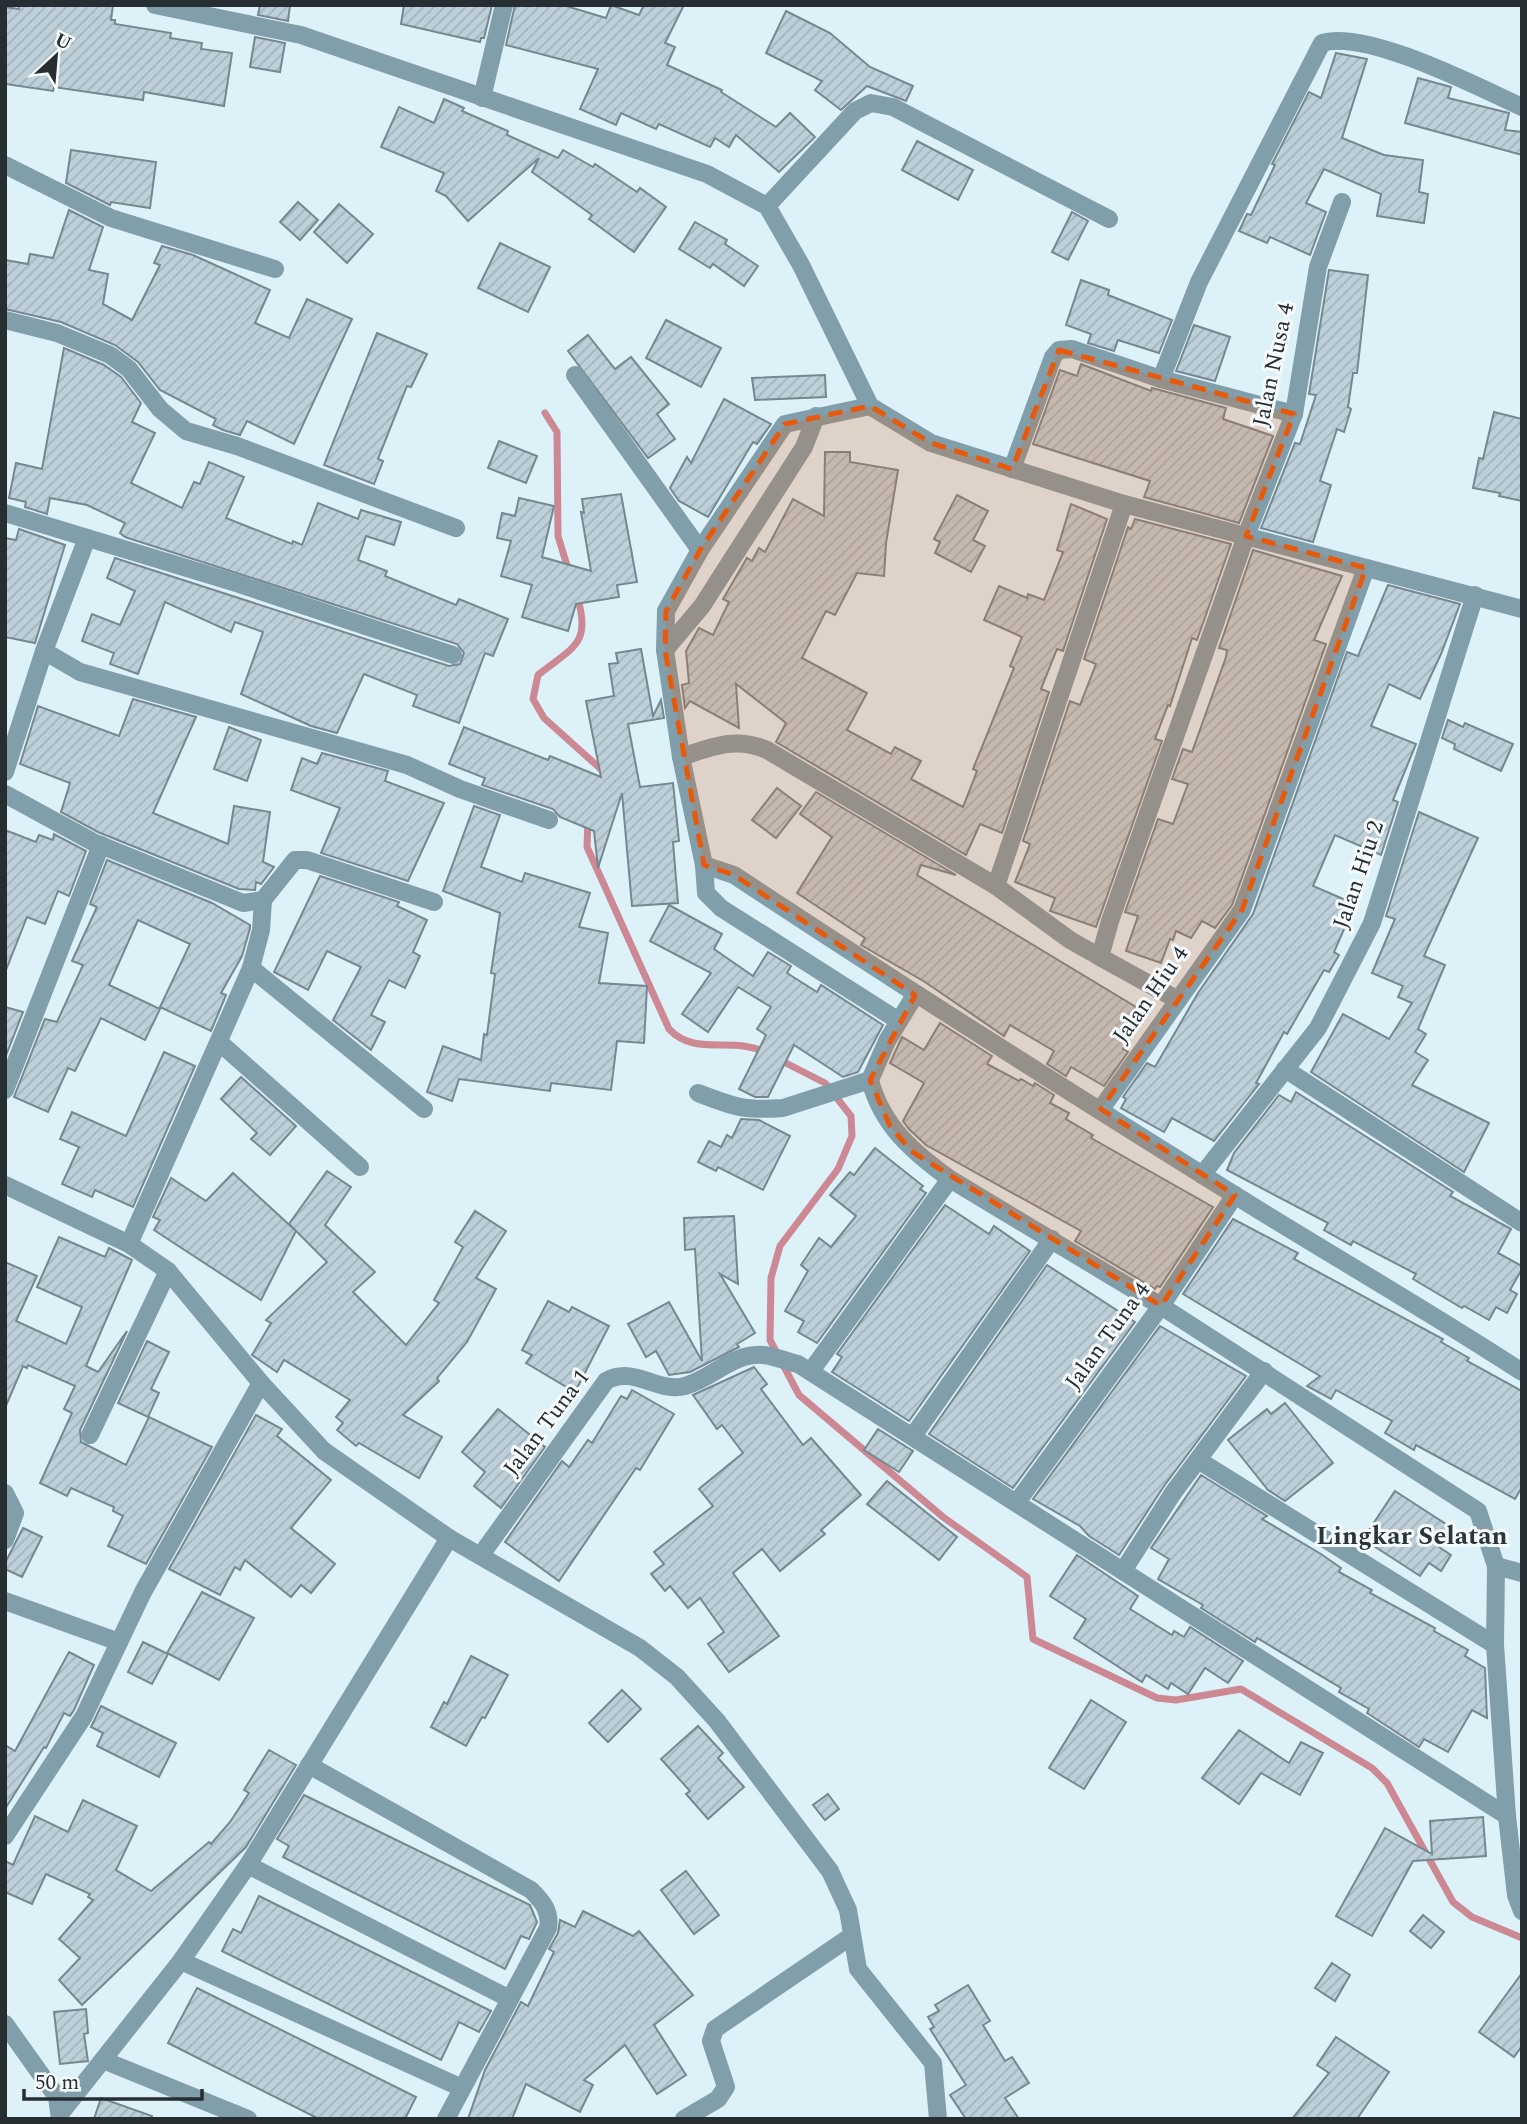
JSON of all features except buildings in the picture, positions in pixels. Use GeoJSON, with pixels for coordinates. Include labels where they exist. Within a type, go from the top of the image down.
{"type":"FeatureCollection","features":[{"type":"Feature","properties":{"kind":"street"},"geometry":{"type":"LineString","coordinates":[[155,5],[301,36],[706,174],[767,206],[801,265],[870,406],[930,443],[1124,504],[1475,595],[1522,610]]}},
{"type":"Feature","properties":{"kind":"street"},"geometry":{"type":"LineString","coordinates":[[482,98],[504,5]]}},
{"type":"Feature","properties":{"kind":"street"},"geometry":{"type":"LineString","coordinates":[[1161,379],[1199,282],[1322,43],[1335,39],[1360,42],[1438,69],[1522,107]]}},
{"type":"Feature","properties":{"kind":"street"},"geometry":{"type":"LineString","coordinates":[[767,206],[855,111],[871,103],[893,107],[1109,219]]}},
{"type":"Feature","properties":{"kind":"street"},"geometry":{"type":"LineString","coordinates":[[5,165],[111,218],[275,269]]}},
{"type":"Feature","properties":{"kind":"street","name":"Jalan Nusa 4"},"geometry":{"type":"LineString","coordinates":[[1100,957],[1110,921],[1246,536],[1294,414],[1318,267],[1342,201]]}},
{"type":"Feature","properties":{"kind":"street"},"geometry":{"type":"LineString","coordinates":[[5,320],[57,333],[110,355],[129,369],[160,409],[186,431],[237,446],[456,528]]}},
{"type":"Feature","properties":{"kind":"street"},"geometry":{"type":"LineString","coordinates":[[1012,469],[1053,357],[1059,350],[1072,349],[1161,379],[1294,414]]}},
{"type":"Feature","properties":{"kind":"street"},"geometry":{"type":"LineString","coordinates":[[575,375],[700,550]]}},
{"type":"Feature","properties":{"kind":"street"},"geometry":{"type":"LineString","coordinates":[[870,406],[816,415],[785,424],[700,550],[666,611],[665,650],[681,757],[704,865],[706,893],[721,908],[899,1021]]}},
{"type":"Feature","properties":{"kind":"street"},"geometry":{"type":"LineString","coordinates":[[665,650],[702,606],[804,447],[816,415]]}},
{"type":"Feature","properties":{"kind":"street"},"geometry":{"type":"LineString","coordinates":[[996,886],[1124,504]]}},
{"type":"Feature","properties":{"kind":"street"},"geometry":{"type":"LineString","coordinates":[[5,513],[236,583],[453,655]]}},
{"type":"Feature","properties":{"kind":"street"},"geometry":{"type":"LineString","coordinates":[[5,772],[44,651],[87,538]]}},
{"type":"Feature","properties":{"kind":"street","name":"Jalan Hiu 4"},"geometry":{"type":"LineString","coordinates":[[1101,1109],[1242,910],[1366,568]]}},
{"type":"Feature","properties":{"kind":"street","name":"Jalan Hiu 2"},"geometry":{"type":"LineString","coordinates":[[1202,1175],[1318,1028],[1372,923],[1475,595]]}},
{"type":"Feature","properties":{"kind":"street"},"geometry":{"type":"LineString","coordinates":[[44,651],[80,671],[407,765],[460,789],[549,820]]}},
{"type":"Feature","properties":{"kind":"street"},"geometry":{"type":"LineString","coordinates":[[681,757],[723,743],[751,743],[996,886],[1070,940],[1178,1000]]}},
{"type":"Feature","properties":{"kind":"street"},"geometry":{"type":"LineString","coordinates":[[5,794],[101,845],[243,903],[263,900]]}},
{"type":"Feature","properties":{"kind":"street"},"geometry":{"type":"LineString","coordinates":[[5,1090],[101,845]]}},
{"type":"Feature","properties":{"kind":"street"},"geometry":{"type":"LineString","coordinates":[[129,1244],[251,968],[261,930],[263,900],[295,860],[307,860],[434,902]]}},
{"type":"Feature","properties":{"kind":"street"},"geometry":{"type":"LineString","coordinates":[[704,865],[734,875],[915,995],[1101,1109],[1202,1175],[1407,1298],[1522,1372]]}},
{"type":"Feature","properties":{"kind":"street"},"geometry":{"type":"LineString","coordinates":[[251,968],[424,1109]]}},
{"type":"Feature","properties":{"kind":"street"},"geometry":{"type":"LineString","coordinates":[[698,1093],[743,1110],[783,1108],[862,1083],[915,995]]}},
{"type":"Feature","properties":{"kind":"street"},"geometry":{"type":"LineString","coordinates":[[219,1042],[360,1167]]}},
{"type":"Feature","properties":{"kind":"street"},"geometry":{"type":"LineString","coordinates":[[1286,1069],[1522,1223]]}},
{"type":"Feature","properties":{"kind":"street"},"geometry":{"type":"LineString","coordinates":[[862,1083],[890,1126],[911,1151],[950,1179],[1161,1306],[1478,1511],[1496,1566],[1495,1645],[1507,1816],[1516,1895],[1522,1911]]}},
{"type":"Feature","properties":{"kind":"street"},"geometry":{"type":"LineString","coordinates":[[950,1179],[804,1367],[1507,1816]]}},
{"type":"Feature","properties":{"kind":"street"},"geometry":{"type":"LineString","coordinates":[[5,1185],[129,1244],[168,1271],[261,1383],[324,1451],[449,1538],[640,1648],[677,1676],[717,1721],[830,1871],[848,1910],[850,1937],[858,1969],[933,2063],[939,2119]]}},
{"type":"Feature","properties":{"kind":"street","name":"Jalan Tuna 4"},"geometry":{"type":"LineString","coordinates":[[1017,1502],[1161,1306],[1235,1195]]}},
{"type":"Feature","properties":{"kind":"street"},"geometry":{"type":"LineString","coordinates":[[913,1436],[1052,1238]]}},
{"type":"Feature","properties":{"kind":"street"},"geometry":{"type":"LineString","coordinates":[[90,1435],[168,1271]]}},
{"type":"Feature","properties":{"kind":"street","name":"Jalan Tuna 1"},"geometry":{"type":"LineString","coordinates":[[481,1555],[606,1381],[622,1374],[668,1387],[685,1386],[736,1360],[757,1354],[804,1367]]}},
{"type":"Feature","properties":{"kind":"street"},"geometry":{"type":"LineString","coordinates":[[1123,1571],[1198,1460],[1264,1371]]}},
{"type":"Feature","properties":{"kind":"street"},"geometry":{"type":"LineString","coordinates":[[5,1836],[84,1716],[143,1592],[261,1383]]}},
{"type":"Feature","properties":{"kind":"street"},"geometry":{"type":"LineString","coordinates":[[1198,1460],[1495,1645]]}},
{"type":"Feature","properties":{"kind":"street"},"geometry":{"type":"LineString","coordinates":[[5,1493],[15,1513],[5,1540]]}},
{"type":"Feature","properties":{"kind":"street"},"geometry":{"type":"LineString","coordinates":[[60,2117],[181,1961],[248,1866],[449,1538]]}},
{"type":"Feature","properties":{"kind":"street"},"geometry":{"type":"LineString","coordinates":[[1496,1566],[1522,1573]]}},
{"type":"Feature","properties":{"kind":"street"},"geometry":{"type":"LineString","coordinates":[[5,1601],[119,1642]]}},
{"type":"Feature","properties":{"kind":"street"},"geometry":{"type":"LineString","coordinates":[[309,1765],[531,1889],[544,1903],[550,1919],[548,1928],[446,2119]]}},
{"type":"Feature","properties":{"kind":"street"},"geometry":{"type":"LineString","coordinates":[[248,1866],[510,1999]]}},
{"type":"Feature","properties":{"kind":"street"},"geometry":{"type":"LineString","coordinates":[[684,2119],[723,2094],[726,2080],[711,2040],[715,2029],[850,1937]]}},
{"type":"Feature","properties":{"kind":"street"},"geometry":{"type":"LineString","coordinates":[[181,1961],[462,2088]]}},
{"type":"Feature","properties":{"kind":"street"},"geometry":{"type":"LineString","coordinates":[[5,2024],[57,2097],[60,2117]]}},
{"type":"Feature","properties":{"kind":"street"},"geometry":{"type":"LineString","coordinates":[[103,2060],[248,2119]]}},
{"type":"Feature","properties":{"kind":"highlighted area"},"geometry":{"type":"Polygon","coordinates":[[[1059,350],[1294,414],[1246,536],[1366,568],[1242,910],[1101,1109],[1235,1195],[1161,1306],[911,1151],[890,1126],[870,1080],[915,995],[734,875],[704,865],[665,650],[666,611],[700,550],[785,424],[870,406],[931,443],[1012,469],[1059,350]]]}},
{"type":"Feature","properties":{"kind":"waterway"},"geometry":{"type":"LineString","coordinates":[[545,413],[557,432],[558,536],[569,572]]}},
{"type":"Feature","properties":{"kind":"waterway"},"geometry":{"type":"LineString","coordinates":[[577,596],[581,612],[580,635],[570,650],[538,675],[533,699],[544,718],[603,771]]}},
{"type":"Feature","properties":{"kind":"waterway"},"geometry":{"type":"LineString","coordinates":[[588,819],[587,847],[669,1029],[690,1042],[740,1046],[765,1052]]}},
{"type":"Feature","properties":{"kind":"waterway"},"geometry":{"type":"LineString","coordinates":[[778,1059],[825,1083],[851,1116],[852,1136],[838,1169],[780,1246],[771,1278],[770,1340],[799,1395],[943,1517],[1027,1577],[1033,1639],[1157,1698],[1176,1700],[1241,1689],[1372,1768],[1387,1783],[1453,1902],[1472,1917],[1522,1938]]}},
{"type":"Feature","properties":{"kind":"district","name":"Lingkar Selatan"},"geometry":{"type":"Point","coordinates":[1412,1536]}}]}
